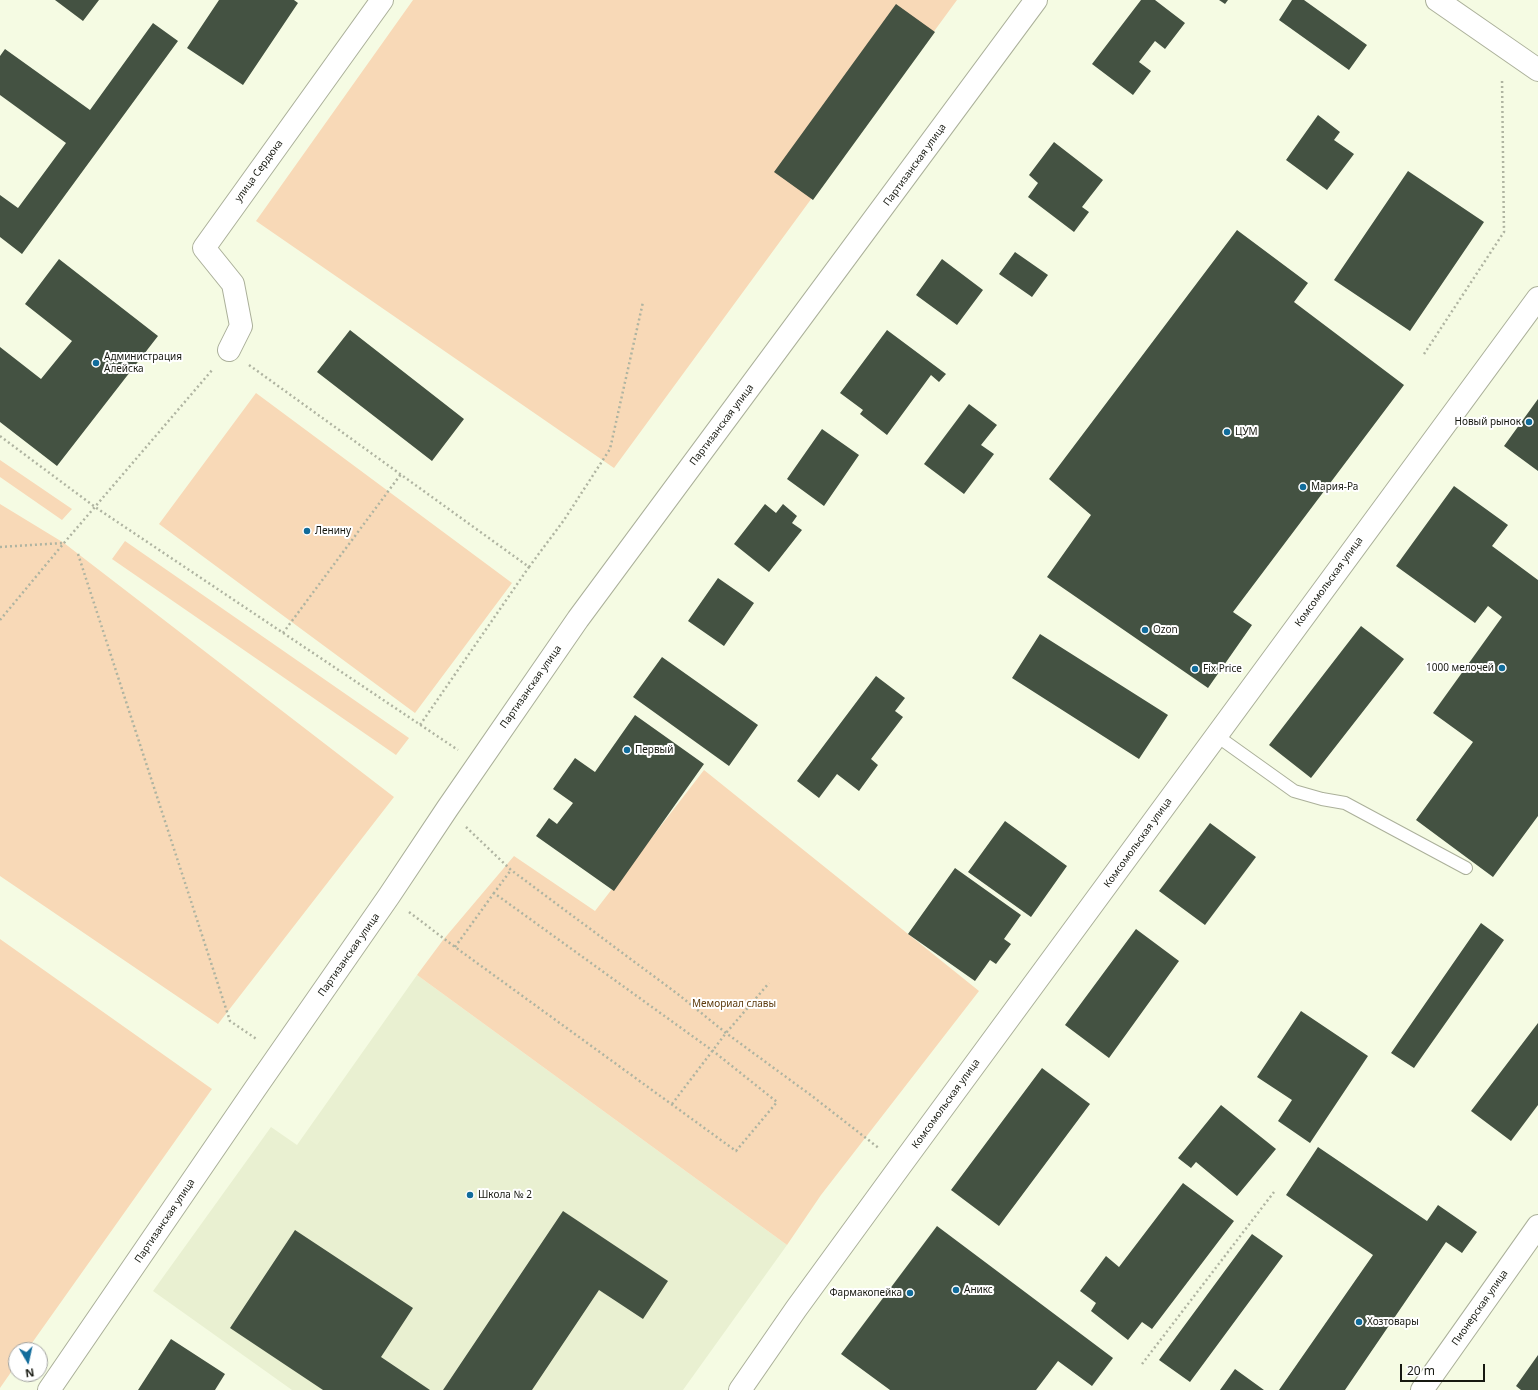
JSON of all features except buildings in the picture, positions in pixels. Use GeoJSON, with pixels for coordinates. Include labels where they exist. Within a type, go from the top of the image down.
{"type":"FeatureCollection","features":[{"type":"Feature","properties":{"kind":"street","name":"улица Сердюка"},"geometry":{"type":"LineString","coordinates":[[229,350],[241,326],[233,284],[204,248],[382,0]]}},
{"type":"Feature","properties":{"kind":"street","name":"Партизанская улица"},"geometry":{"type":"LineString","coordinates":[[49,1390],[578,619],[1036,0]]}},
{"type":"Feature","properties":{"kind":"street"},"geometry":{"type":"LineString","coordinates":[[1437,0],[1538,70]]}},
{"type":"Feature","properties":{"kind":"street","name":"Комсомольская улица"},"geometry":{"type":"LineString","coordinates":[[740,1390],[796,1309],[892,1177],[1538,298]]}},
{"type":"Feature","properties":{"kind":"street","name":"Пионерская улица"},"geometry":{"type":"LineString","coordinates":[[1422,1390],[1538,1226]]}},
{"type":"Feature","properties":{"kind":"lane"},"geometry":{"type":"LineString","coordinates":[[1217,736],[1294,791],[1322,799],[1345,803],[1466,868]]}},
{"type":"Feature","properties":{"kind":"path"},"geometry":{"type":"LineString","coordinates":[[1424,354],[1504,232],[1502,78]]}},
{"type":"Feature","properties":{"kind":"path"},"geometry":{"type":"LineString","coordinates":[[420,725],[529,567],[564,520],[610,449],[642,302]]}},
{"type":"Feature","properties":{"kind":"path"},"geometry":{"type":"LineString","coordinates":[[0,620],[229,350],[529,567]]}},
{"type":"Feature","properties":{"kind":"path"},"geometry":{"type":"LineString","coordinates":[[0,436],[95,507],[478,764]]}},
{"type":"Feature","properties":{"kind":"path"},"geometry":{"type":"LineString","coordinates":[[283,633],[401,474]]}},
{"type":"Feature","properties":{"kind":"path"},"geometry":{"type":"LineString","coordinates":[[0,547],[64,543]]}},
{"type":"Feature","properties":{"kind":"path"},"geometry":{"type":"LineString","coordinates":[[78,554],[230,1021],[280,1054]]}},
{"type":"Feature","properties":{"kind":"path"},"geometry":{"type":"LineString","coordinates":[[447,809],[511,870],[679,995],[726,1034],[812,1096],[885,1152]]}},
{"type":"Feature","properties":{"kind":"path"},"geometry":{"type":"LineString","coordinates":[[455,947],[511,870]]}},
{"type":"Feature","properties":{"kind":"path"},"geometry":{"type":"LineString","coordinates":[[389,896],[455,947],[736,1150],[776,1102],[713,1051],[494,893]]}},
{"type":"Feature","properties":{"kind":"path"},"geometry":{"type":"LineString","coordinates":[[672,1104],[726,1034],[769,983]]}},
{"type":"Feature","properties":{"kind":"path"},"geometry":{"type":"LineString","coordinates":[[1142,1364],[1274,1192]]}},
{"type":"Feature","properties":{"kind":"shaded area","name":"Школа № 2"},"geometry":{"type":"Polygon","coordinates":[[[417,975],[787,1245],[683,1390],[292,1390],[153,1291],[271,1127],[297,1145],[417,975]]]}},
{"type":"Feature","properties":{"kind":"green space"},"geometry":{"type":"Polygon","coordinates":[[[413,0],[957,0],[614,468],[256,221],[413,0]]]}},
{"type":"Feature","properties":{"kind":"green space"},"geometry":{"type":"Polygon","coordinates":[[[256,393],[512,583],[415,713],[159,524],[256,393]]]}},
{"type":"Feature","properties":{"kind":"green space"},"geometry":{"type":"Polygon","coordinates":[[[0,460],[72,509],[62,520],[0,477],[0,460]]]}},
{"type":"Feature","properties":{"kind":"green space"},"geometry":{"type":"Polygon","coordinates":[[[0,504],[64,543],[394,797],[218,1024],[0,876],[0,504]]]}},
{"type":"Feature","properties":{"kind":"green space"},"geometry":{"type":"Polygon","coordinates":[[[125,541],[409,738],[396,755],[112,559],[125,541]]]}},
{"type":"Feature","properties":{"kind":"green space","name":"Мемориал славы"},"geometry":{"type":"Polygon","coordinates":[[[704,770],[979,991],[821,1195],[787,1245],[417,975],[443,940],[514,856],[595,911],[704,770]]]}},
{"type":"Feature","properties":{"kind":"green space"},"geometry":{"type":"Polygon","coordinates":[[[0,939],[212,1089],[33,1342],[8,1342],[8,1376],[0,1388],[0,939]]]}},
{"type":"Feature","properties":{"kind":"place","name":"Администрация Алейска"},"geometry":{"type":"Point","coordinates":[96,363]}},
{"type":"Feature","properties":{"kind":"place","name":"Новый рынок"},"geometry":{"type":"Point","coordinates":[1529,422]}},
{"type":"Feature","properties":{"kind":"place","name":"ЦУМ"},"geometry":{"type":"Point","coordinates":[1227,432]}},
{"type":"Feature","properties":{"kind":"place","name":"Мария-Ра"},"geometry":{"type":"Point","coordinates":[1303,487]}},
{"type":"Feature","properties":{"kind":"place","name":"Ленину"},"geometry":{"type":"Point","coordinates":[307,531]}},
{"type":"Feature","properties":{"kind":"place","name":"Ozon"},"geometry":{"type":"Point","coordinates":[1145,630]}},
{"type":"Feature","properties":{"kind":"place","name":"1000 мелочей"},"geometry":{"type":"Point","coordinates":[1502,668]}},
{"type":"Feature","properties":{"kind":"place","name":"Fix Price"},"geometry":{"type":"Point","coordinates":[1195,669]}},
{"type":"Feature","properties":{"kind":"place","name":"Первый"},"geometry":{"type":"Point","coordinates":[627,750]}},
{"type":"Feature","properties":{"kind":"place","name":"Школа № 2"},"geometry":{"type":"Point","coordinates":[470,1195]}},
{"type":"Feature","properties":{"kind":"place","name":"Аникс"},"geometry":{"type":"Point","coordinates":[956,1290]}},
{"type":"Feature","properties":{"kind":"place","name":"Фармакопейка"},"geometry":{"type":"Point","coordinates":[910,1293]}},
{"type":"Feature","properties":{"kind":"place","name":"Хозтовары"},"geometry":{"type":"Point","coordinates":[1359,1322]}}]}
